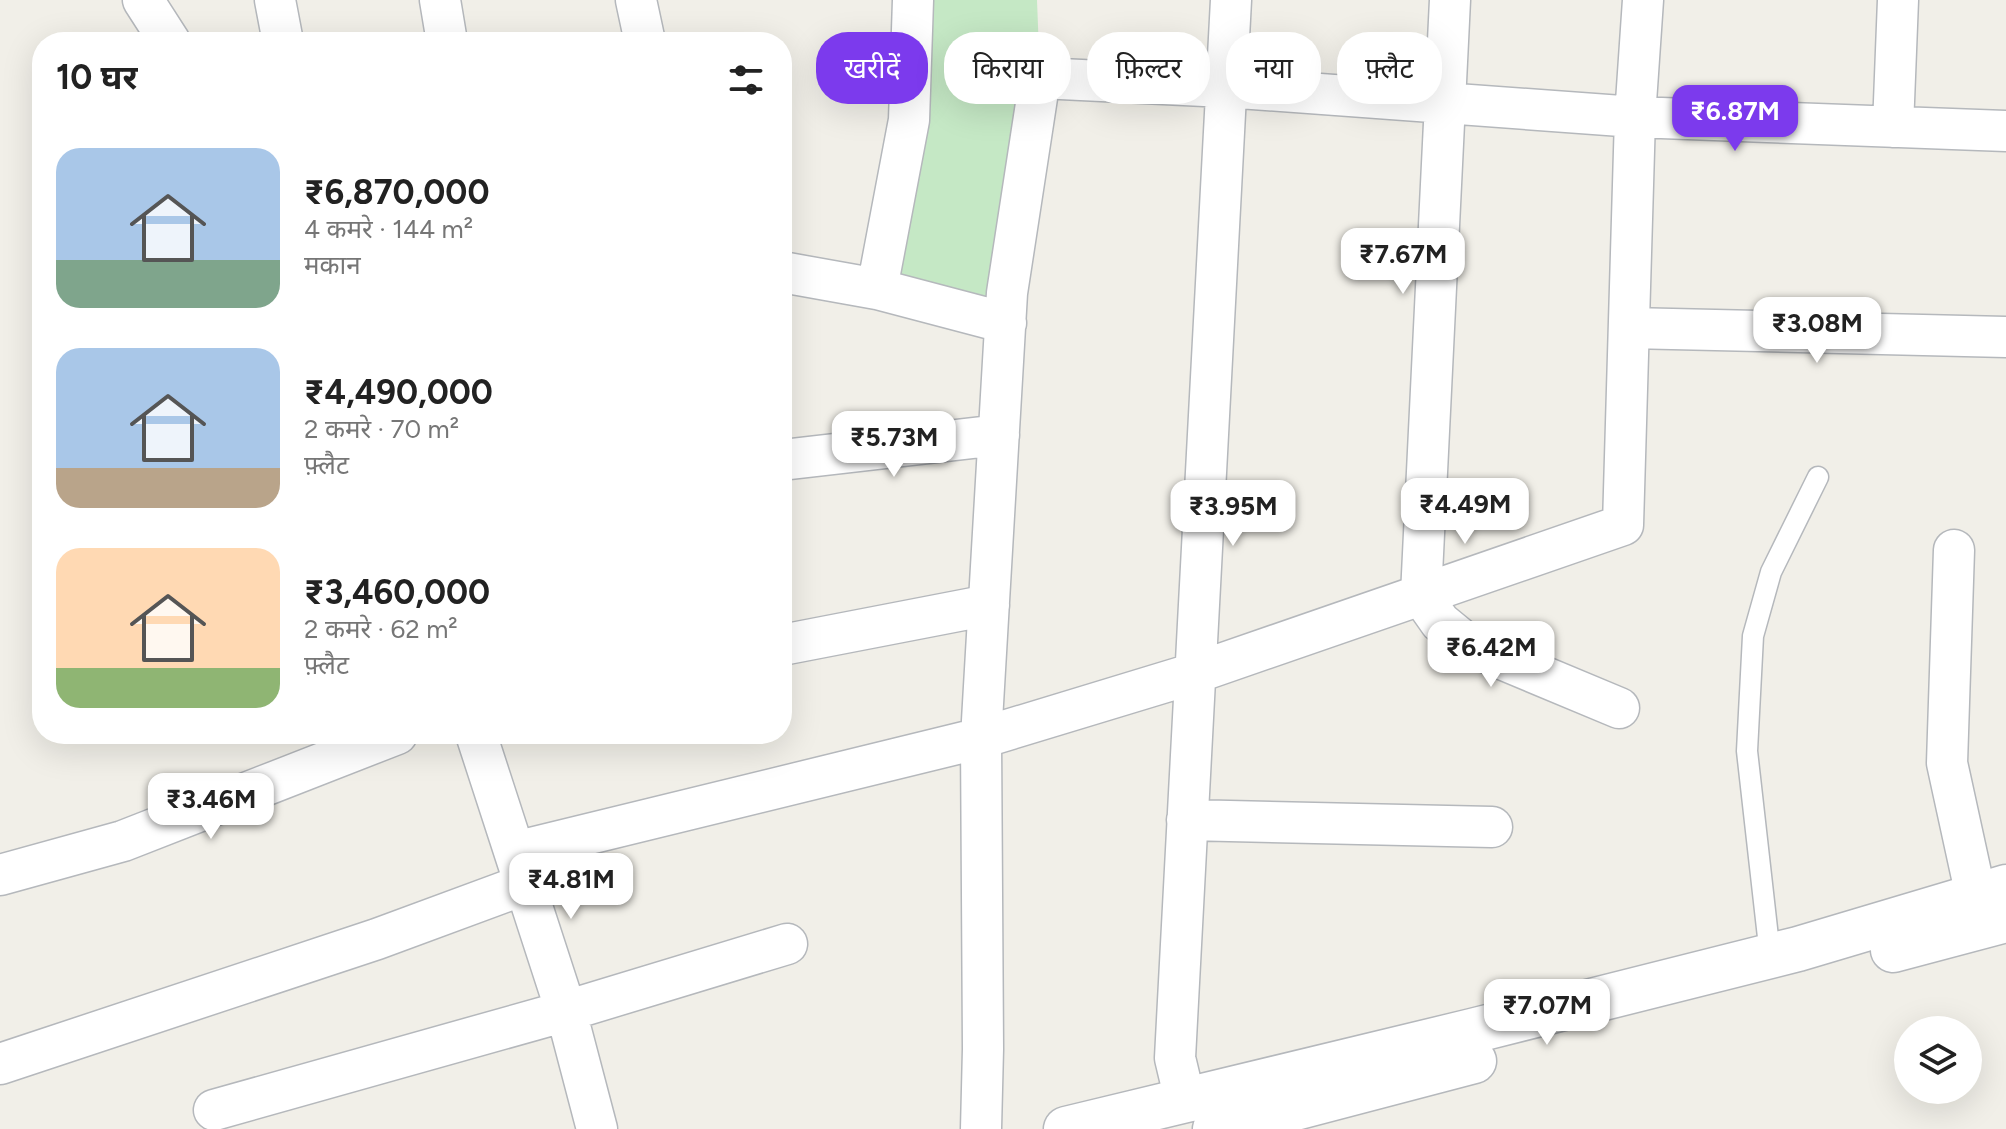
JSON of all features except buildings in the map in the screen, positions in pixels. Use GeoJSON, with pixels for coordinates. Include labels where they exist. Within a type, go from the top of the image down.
{"type":"FeatureCollection","features":[{"type":"Feature","properties":{"kind":"street"},"geometry":{"type":"LineString","coordinates":[[143,0],[164,32]]}},
{"type":"Feature","properties":{"kind":"street"},"geometry":{"type":"LineString","coordinates":[[275,0],[281,32]]}},
{"type":"Feature","properties":{"kind":"street"},"geometry":{"type":"LineString","coordinates":[[440,0],[445,32]]}},
{"type":"Feature","properties":{"kind":"street"},"geometry":{"type":"LineString","coordinates":[[636,0],[643,32]]}},
{"type":"Feature","properties":{"kind":"street"},"geometry":{"type":"LineString","coordinates":[[877,289],[909,120],[913,0]]}},
{"type":"Feature","properties":{"kind":"street"},"geometry":{"type":"LineString","coordinates":[[1200,1114],[1175,1058],[1231,0]]}},
{"type":"Feature","properties":{"kind":"street"},"geometry":{"type":"LineString","coordinates":[[1450,0],[1421,595],[1440,622],[1468,645],[1619,708]]}},
{"type":"Feature","properties":{"kind":"street"},"geometry":{"type":"LineString","coordinates":[[0,1064],[377,939],[520,868],[981,738],[1195,673],[1623,525],[1635,117],[1643,0]]}},
{"type":"Feature","properties":{"kind":"street"},"geometry":{"type":"LineString","coordinates":[[1893,127],[1898,0]]}},
{"type":"Feature","properties":{"kind":"street"},"geometry":{"type":"LineString","coordinates":[[981,1129],[981,738],[1007,293],[1040,78],[1225,87],[1635,117],[2006,131]]}},
{"type":"Feature","properties":{"kind":"street"},"geometry":{"type":"LineString","coordinates":[[792,274],[877,289],[1006,323]]}},
{"type":"Feature","properties":{"kind":"street"},"geometry":{"type":"LineString","coordinates":[[1629,328],[2006,337]]}},
{"type":"Feature","properties":{"kind":"street"},"geometry":{"type":"LineString","coordinates":[[792,459],[999,435]]}},
{"type":"Feature","properties":{"kind":"street"},"geometry":{"type":"LineString","coordinates":[[1954,550],[1947,763],[1996,901]]}},
{"type":"Feature","properties":{"kind":"street"},"geometry":{"type":"LineString","coordinates":[[792,643],[989,605]]}},
{"type":"Feature","properties":{"kind":"street"},"geometry":{"type":"LineString","coordinates":[[0,875],[123,841],[371,744]]}},
{"type":"Feature","properties":{"kind":"street"},"geometry":{"type":"LineString","coordinates":[[479,744],[566,1011],[597,1129]]}},
{"type":"Feature","properties":{"kind":"street"},"geometry":{"type":"LineString","coordinates":[[1187,820],[1492,827]]}},
{"type":"Feature","properties":{"kind":"street"},"geometry":{"type":"LineString","coordinates":[[1200,1114],[1472,1031],[1996,901]]}},
{"type":"Feature","properties":{"kind":"street"},"geometry":{"type":"LineString","coordinates":[[1066,1129],[1200,1114],[1996,901]]}},
{"type":"Feature","properties":{"kind":"street"},"geometry":{"type":"LineString","coordinates":[[214,1110],[566,1011],[787,944]]}},
{"type":"Feature","properties":{"kind":"lane"},"geometry":{"type":"LineString","coordinates":[[1770,955],[1747,751],[1753,636],[1771,572],[1818,477]]}},
{"type":"Feature","properties":{"kind":"green space"},"geometry":{"type":"Polygon","coordinates":[[[913,0],[1037,0],[1038,32],[944,32],[944,104],[1036,104],[1006,323],[877,289],[900,104],[928,104],[928,32],[909,32],[913,0]]]}}]}
